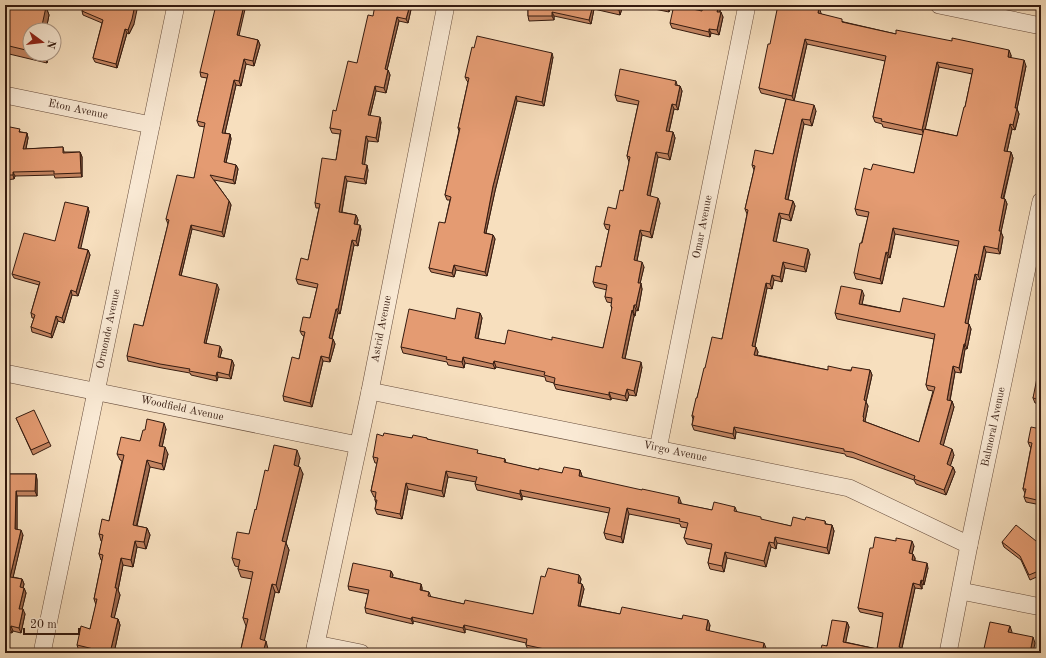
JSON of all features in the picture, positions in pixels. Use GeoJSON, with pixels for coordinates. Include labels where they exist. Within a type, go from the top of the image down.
{"type":"FeatureCollection","features":[{"type":"Feature","properties":{"kind":"street","name":"Ormonde Avenue"},"geometry":{"type":"LineString","coordinates":[[42,653],[176,5]]}},
{"type":"Feature","properties":{"kind":"street","name":"Astrid Avenue"},"geometry":{"type":"LineString","coordinates":[[315,648],[370,391],[446,5]]}},
{"type":"Feature","properties":{"kind":"street","name":"Omar Avenue"},"geometry":{"type":"LineString","coordinates":[[658,449],[747,5]]}},
{"type":"Feature","properties":{"kind":"street"},"geometry":{"type":"LineString","coordinates":[[939,5],[1041,26]]}},
{"type":"Feature","properties":{"kind":"street","name":"Eton Avenue"},"geometry":{"type":"LineString","coordinates":[[5,95],[151,125]]}},
{"type":"Feature","properties":{"kind":"street","name":"Balmoral Avenue"},"geometry":{"type":"LineString","coordinates":[[948,653],[1041,201]]}},
{"type":"Feature","properties":{"kind":"street","name":"Woodfield Avenue"},"geometry":{"type":"LineString","coordinates":[[5,373],[358,445]]}},
{"type":"Feature","properties":{"kind":"street","name":"Virgo Avenue"},"geometry":{"type":"LineString","coordinates":[[370,391],[849,488],[970,545]]}},
{"type":"Feature","properties":{"kind":"street"},"geometry":{"type":"LineString","coordinates":[[961,591],[1041,607]]}},
{"type":"Feature","properties":{"kind":"street"},"geometry":{"type":"LineString","coordinates":[[315,648],[361,653]]}},
{"type":"Feature","properties":{"kind":"building"},"geometry":{"type":"Polygon","coordinates":[[[5,5],[42,5],[46,7],[43,22],[22,22],[22,49],[5,45],[5,5]]]}},
{"type":"Feature","properties":{"kind":"building"},"geometry":{"type":"Polygon","coordinates":[[[83,5],[135,5],[128,30],[125,29],[116,64],[93,58],[103,20],[82,11],[83,5]]]}},
{"type":"Feature","properties":{"kind":"building"},"geometry":{"type":"Polygon","coordinates":[[[216,5],[244,5],[237,35],[258,40],[253,61],[244,59],[239,81],[234,80],[222,133],[230,134],[224,162],[236,165],[233,180],[210,175],[229,201],[222,232],[191,225],[179,275],[217,284],[204,343],[220,346],[218,357],[232,360],[229,375],[217,372],[216,376],[127,356],[134,324],[143,326],[169,220],[166,219],[177,175],[194,178],[205,123],[197,121],[208,74],[200,72],[216,5]]]}},
{"type":"Feature","properties":{"kind":"building"},"geometry":{"type":"Polygon","coordinates":[[[375,5],[410,5],[406,19],[397,17],[385,69],[388,70],[384,88],[375,86],[368,115],[380,117],[376,138],[366,136],[362,164],[367,165],[364,179],[345,176],[339,212],[356,215],[354,224],[360,225],[356,241],[352,240],[338,309],[336,309],[329,338],[333,339],[329,358],[321,356],[310,403],[283,396],[292,357],[299,359],[305,332],[300,331],[303,317],[310,318],[318,284],[296,279],[301,258],[308,260],[320,204],[315,203],[322,158],[336,160],[341,130],[330,128],[333,110],[336,111],[348,61],[357,63],[368,15],[373,16],[375,5]]]}},
{"type":"Feature","properties":{"kind":"building"},"geometry":{"type":"Polygon","coordinates":[[[528,5],[593,5],[589,20],[552,12],[552,16],[528,16],[528,5]]]}},
{"type":"Feature","properties":{"kind":"building"},"geometry":{"type":"Polygon","coordinates":[[[595,5],[620,5],[619,10],[595,5]]]}},
{"type":"Feature","properties":{"kind":"building"},"geometry":{"type":"Polygon","coordinates":[[[654,5],[668,5],[668,8],[654,5]]]}},
{"type":"Feature","properties":{"kind":"building"},"geometry":{"type":"Polygon","coordinates":[[[674,5],[702,11],[703,5],[719,5],[717,12],[721,12],[717,30],[709,29],[709,32],[670,23],[674,5]]]}},
{"type":"Feature","properties":{"kind":"building"},"geometry":{"type":"Polygon","coordinates":[[[778,5],[808,5],[819,7],[818,13],[842,19],[842,22],[896,34],[896,30],[952,41],[952,38],[1009,50],[1008,57],[1024,60],[1015,108],[1017,108],[1013,125],[1010,124],[1004,151],[1011,152],[1001,198],[1005,199],[999,231],[1001,231],[998,249],[984,246],[978,275],[975,274],[965,323],[969,324],[959,368],[953,366],[947,400],[952,401],[940,444],[952,449],[947,464],[953,467],[944,490],[914,479],[915,476],[852,452],[844,451],[844,449],[734,427],[733,434],[692,425],[694,416],[692,416],[696,398],[712,337],[722,339],[748,210],[745,209],[755,166],[752,165],[755,150],[773,154],[786,99],[814,105],[810,120],[802,119],[785,199],[793,201],[789,215],[779,213],[773,241],[808,249],[804,267],[783,262],[780,277],[772,275],[770,284],[766,283],[752,346],[756,347],[754,355],[828,370],[828,366],[851,371],[852,367],[870,370],[864,400],[866,401],[863,421],[919,442],[935,387],[926,385],[935,334],[835,313],[841,286],[862,290],[859,304],[900,312],[903,298],[944,307],[959,241],[893,228],[888,253],[886,252],[880,279],[854,273],[860,243],[862,243],[869,212],[855,209],[864,168],[871,170],[873,164],[914,173],[924,129],[957,136],[973,69],[937,62],[922,130],[881,121],[882,119],[873,117],[886,56],[805,39],[792,96],[759,88],[778,5]]]}},
{"type":"Feature","properties":{"kind":"building"},"geometry":{"type":"Polygon","coordinates":[[[477,36],[552,53],[542,102],[516,96],[493,186],[484,233],[493,235],[485,272],[454,265],[452,273],[429,268],[439,222],[445,223],[451,197],[445,195],[460,128],[458,128],[469,78],[465,77],[472,47],[474,48],[477,36]]]}},
{"type":"Feature","properties":{"kind":"building"},"geometry":{"type":"Polygon","coordinates":[[[620,69],[676,81],[675,85],[680,86],[676,105],[672,104],[666,131],[673,132],[668,154],[656,152],[647,195],[658,198],[650,232],[640,230],[634,260],[642,262],[638,283],[641,283],[636,305],[634,305],[633,311],[632,310],[622,358],[641,362],[634,391],[627,389],[625,396],[609,392],[609,395],[554,384],[555,378],[544,375],[545,372],[494,361],[493,364],[463,357],[462,362],[446,359],[447,357],[401,347],[409,309],[455,319],[457,308],[480,313],[475,338],[505,344],[508,330],[552,340],[552,337],[603,348],[612,307],[612,298],[605,297],[607,285],[593,282],[596,266],[601,267],[610,225],[604,224],[608,207],[616,209],[620,190],[623,191],[630,157],[627,156],[639,101],[615,95],[620,69]]]}},
{"type":"Feature","properties":{"kind":"building"},"geometry":{"type":"Polygon","coordinates":[[[5,126],[20,129],[19,132],[27,133],[23,149],[63,147],[63,153],[80,152],[81,173],[54,174],[54,171],[13,172],[13,175],[5,175],[5,126]]]}},
{"type":"Feature","properties":{"kind":"building"},"geometry":{"type":"Polygon","coordinates":[[[65,202],[88,207],[78,248],[88,250],[76,292],[71,290],[62,318],[56,316],[51,334],[31,327],[35,315],[31,313],[40,282],[12,274],[24,233],[55,241],[65,202]]]}},
{"type":"Feature","properties":{"kind":"building"},"geometry":{"type":"Polygon","coordinates":[[[1038,373],[1041,373],[1041,400],[1033,398],[1038,373]]]}},
{"type":"Feature","properties":{"kind":"building"},"geometry":{"type":"Polygon","coordinates":[[[34,410],[49,442],[31,450],[16,418],[34,410]]]}},
{"type":"Feature","properties":{"kind":"building"},"geometry":{"type":"Polygon","coordinates":[[[147,419],[164,423],[159,446],[165,447],[162,464],[147,460],[133,525],[147,528],[144,542],[135,541],[131,560],[121,558],[111,617],[118,619],[110,653],[77,645],[81,626],[90,629],[97,599],[94,599],[103,555],[99,554],[103,535],[99,534],[102,519],[109,521],[124,455],[117,454],[121,437],[140,441],[143,430],[145,430],[147,419]]]}},
{"type":"Feature","properties":{"kind":"building"},"geometry":{"type":"Polygon","coordinates":[[[1031,427],[1041,429],[1041,501],[1024,497],[1026,489],[1023,489],[1032,443],[1028,442],[1031,427]]]}},
{"type":"Feature","properties":{"kind":"building"},"geometry":{"type":"Polygon","coordinates":[[[384,433],[412,438],[413,435],[478,450],[477,453],[505,459],[504,462],[539,470],[539,468],[562,473],[564,467],[580,470],[579,476],[679,497],[678,503],[712,510],[714,502],[735,507],[734,511],[791,526],[793,517],[805,520],[806,517],[825,521],[825,524],[832,525],[827,548],[775,537],[774,543],[769,542],[764,561],[725,552],[722,566],[708,563],[712,544],[684,538],[688,523],[679,521],[680,519],[627,508],[621,537],[604,533],[610,508],[520,490],[520,494],[475,484],[477,477],[446,471],[442,491],[406,483],[400,514],[375,509],[377,500],[375,500],[376,492],[371,491],[378,458],[373,457],[377,434],[383,436],[384,433]]]}},
{"type":"Feature","properties":{"kind":"building"},"geometry":{"type":"Polygon","coordinates":[[[274,445],[297,450],[294,465],[300,467],[282,541],[286,542],[276,585],[272,584],[260,639],[266,641],[263,653],[240,653],[248,619],[243,618],[253,572],[238,569],[240,560],[232,558],[237,532],[249,534],[265,470],[268,471],[274,445]]]}},
{"type":"Feature","properties":{"kind":"building"},"geometry":{"type":"Polygon","coordinates":[[[5,474],[36,474],[35,491],[16,491],[15,529],[21,530],[10,577],[22,579],[20,587],[24,588],[19,609],[23,609],[19,628],[11,626],[10,628],[5,627],[5,474]]]}},
{"type":"Feature","properties":{"kind":"building"},"geometry":{"type":"Polygon","coordinates":[[[1016,525],[1041,545],[1041,570],[1029,575],[1020,556],[1002,542],[1016,525]]]}},
{"type":"Feature","properties":{"kind":"building"},"geometry":{"type":"Polygon","coordinates":[[[875,537],[896,541],[896,538],[912,541],[909,553],[913,554],[912,560],[927,563],[923,581],[921,580],[920,585],[913,583],[899,647],[902,648],[901,653],[820,653],[822,645],[827,646],[832,620],[847,622],[843,642],[877,649],[883,613],[858,608],[870,548],[873,548],[875,537]]]}},
{"type":"Feature","properties":{"kind":"building"},"geometry":{"type":"Polygon","coordinates":[[[353,563],[391,571],[390,577],[421,584],[420,590],[429,592],[428,596],[464,604],[465,600],[533,614],[541,576],[545,577],[548,568],[579,575],[578,583],[582,584],[578,606],[620,614],[622,607],[682,619],[683,615],[708,620],[706,630],[764,643],[762,653],[563,653],[526,645],[527,639],[464,625],[463,628],[412,617],[411,619],[365,608],[369,590],[348,586],[353,563]]]}},
{"type":"Feature","properties":{"kind":"building"},"geometry":{"type":"Polygon","coordinates":[[[990,622],[1010,626],[1008,632],[1033,637],[1030,653],[983,653],[990,622]]]}}]}
